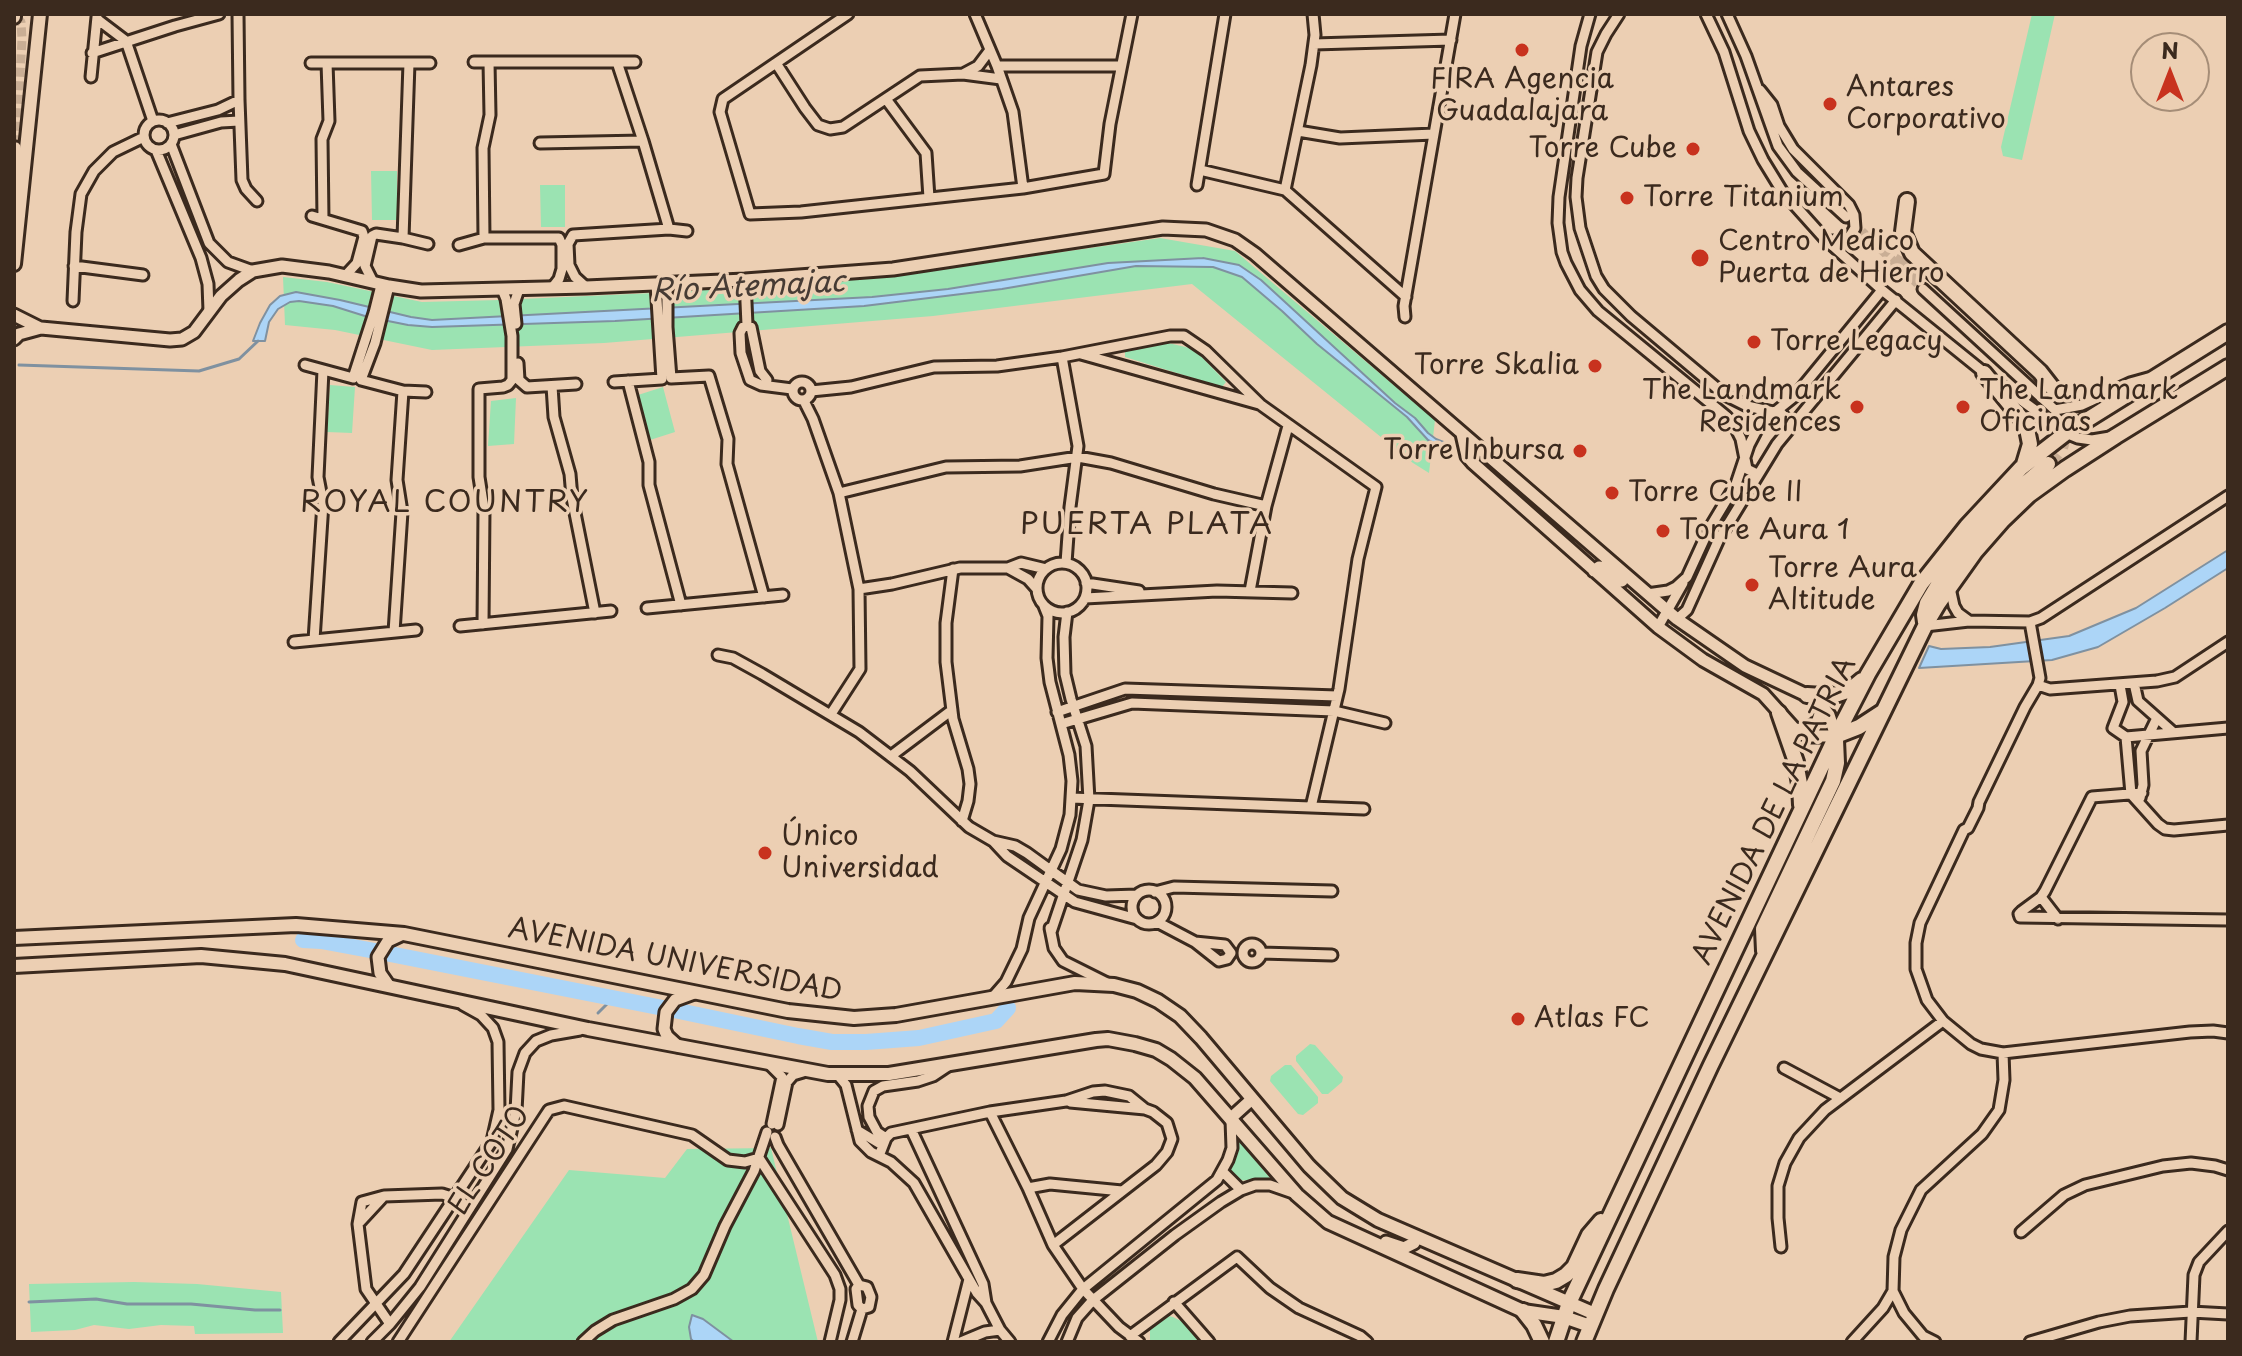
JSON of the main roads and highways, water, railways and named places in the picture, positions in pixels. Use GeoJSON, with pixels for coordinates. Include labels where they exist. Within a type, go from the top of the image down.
{"type":"FeatureCollection","features":[{"type":"Feature","properties":{"kind":"main road"},"geometry":{"type":"LineString","coordinates":[[14,264],[40,14]]}},
{"type":"Feature","properties":{"kind":"main road"},"geometry":{"type":"LineString","coordinates":[[1907,201],[1903,232],[1912,253],[2040,372],[2054,390],[2036,379],[1924,284]]}},
{"type":"Feature","properties":{"kind":"main road","name":"AVENIDA DE LA PATRIA"},"geometry":{"type":"LineString","coordinates":[[1556,1342],[1567,1310],[1613,1210],[1836,736],[1921,584],[1967,526],[2021,468],[2066,433],[2228,332]]}},
{"type":"Feature","properties":{"kind":"main road","name":"AVENIDA DE LA PATRIA"},"geometry":{"type":"LineString","coordinates":[[1584,1342],[1657,1178],[1764,956],[1925,626],[1950,587],[1975,552],[2029,495],[2116,436],[2228,367]]}},
{"type":"Feature","properties":{"kind":"main road"},"geometry":{"type":"LineString","coordinates":[[1984,373],[2026,424],[2030,444],[2021,468]]}},
{"type":"Feature","properties":{"kind":"main road"},"geometry":{"type":"LineString","coordinates":[[1925,626],[1927,603],[1954,558],[2000,505],[2048,464]]}},
{"type":"Feature","properties":{"kind":"main road"},"geometry":{"type":"LineString","coordinates":[[1921,584],[1915,616],[1925,626]]}},
{"type":"Feature","properties":{"kind":"main road"},"geometry":{"type":"LineString","coordinates":[[1812,697],[1838,694],[1855,686],[1868,674]]}},
{"type":"Feature","properties":{"kind":"main road"},"geometry":{"type":"LineString","coordinates":[[1764,956],[1763,929],[1833,781],[1837,763],[1836,736],[1859,727],[1884,710]]}},
{"type":"Feature","properties":{"kind":"main road"},"geometry":{"type":"LineString","coordinates":[[1779,713],[1799,775],[1799,814]]}},
{"type":"Feature","properties":{"kind":"main road","name":"AVENIDA UNIVERSIDAD"},"geometry":{"type":"LineString","coordinates":[[14,938],[296,925],[404,934],[694,993],[812,1015],[854,1018],[896,1015],[1075,983],[1109,984],[1148,996],[1180,1016],[1309,1166],[1342,1198],[1378,1220],[1517,1280],[1567,1310],[1593,1320]]}},
{"type":"Feature","properties":{"kind":"main road","name":"AVENIDA UNIVERSIDAD"},"geometry":{"type":"LineString","coordinates":[[14,966],[201,956],[285,964],[807,1072],[889,1074],[1081,1041],[1121,1041],[1156,1050],[1183,1067],[1297,1195],[1314,1211],[1343,1230],[1523,1311],[1567,1310]]}},
{"type":"Feature","properties":{"kind":"main road"},"geometry":{"type":"LineString","coordinates":[[1517,1280],[1544,1284],[1566,1275],[1574,1267],[1589,1235],[1613,1210]]}},
{"type":"Feature","properties":{"kind":"main road"},"geometry":{"type":"LineString","coordinates":[[1523,1311],[1542,1342]]}},
{"type":"Feature","properties":{"kind":"water"},"geometry":{"type":"Polygon","coordinates":[[[1203,258],[1239,265],[1261,280],[1428,433],[1446,443],[1443,448],[1428,440],[1407,417],[1317,344],[1242,277],[1213,267],[1136,266],[1002,289],[864,306],[615,321],[432,327],[408,325],[333,306],[299,301],[278,309],[269,322],[265,341],[253,341],[270,305],[280,296],[296,292],[432,320],[872,297],[948,289],[1108,263],[1203,258]]]}},
{"type":"Feature","properties":{"kind":"water"},"geometry":{"type":"Polygon","coordinates":[[[2228,550],[2228,568],[2098,647],[2052,660],[1919,668],[1929,646],[1941,649],[1990,647],[2069,636],[2136,608],[2228,550]]]}},
{"type":"Feature","properties":{"kind":"water"},"geometry":{"type":"Polygon","coordinates":[[[692,1315],[703,1319],[734,1342],[694,1342],[689,1327],[692,1315]]]}},
{"type":"Feature","properties":{"kind":"waterway","name":"Río Atemajac"},"geometry":{"type":"LineString","coordinates":[[19,365],[199,371],[239,359],[258,341]]}},
{"type":"Feature","properties":{"kind":"waterway"},"geometry":{"type":"LineString","coordinates":[[303,940],[375,951]]}},
{"type":"Feature","properties":{"kind":"waterway"},"geometry":{"type":"LineString","coordinates":[[385,953],[663,1008]]}},
{"type":"Feature","properties":{"kind":"waterway"},"geometry":{"type":"LineString","coordinates":[[598,1013],[614,997]]}},
{"type":"Feature","properties":{"kind":"waterway"},"geometry":{"type":"LineString","coordinates":[[674,1010],[832,1042],[866,1042],[919,1038],[996,1021],[1008,1008]]}},
{"type":"Feature","properties":{"kind":"waterway"},"geometry":{"type":"LineString","coordinates":[[29,1302],[96,1299],[127,1304],[191,1304],[280,1310]]}},
{"type":"Feature","properties":{"kind":"tunnel"},"geometry":{"type":"LineString","coordinates":[[14,18],[21,22],[22,39],[16,147]]}},
{"type":"Feature","properties":{"kind":"tunnel"},"geometry":{"type":"LineString","coordinates":[[1852,222],[1923,289]]}},
{"type":"Feature","properties":{"kind":"tunnel"},"geometry":{"type":"LineString","coordinates":[[1894,260],[1926,280]]}},
{"type":"Feature","properties":{"kind":"tunnel"},"geometry":{"type":"LineString","coordinates":[[2048,464],[2061,448],[2065,433],[2064,412],[2054,390]]}},
{"type":"Feature","properties":{"kind":"place","name":"FIRA Agencia Guadalajara"},"geometry":{"type":"Point","coordinates":[1522,50]}},
{"type":"Feature","properties":{"kind":"place","name":"Antares Corporativo"},"geometry":{"type":"Point","coordinates":[1830,104]}},
{"type":"Feature","properties":{"kind":"place","name":"Torre Cube"},"geometry":{"type":"Point","coordinates":[1693,149]}},
{"type":"Feature","properties":{"kind":"place","name":"Torre Titanium"},"geometry":{"type":"Point","coordinates":[1627,198]}},
{"type":"Feature","properties":{"kind":"place","name":"Centro Medico Puerta de Hierro"},"geometry":{"type":"Point","coordinates":[1700,258]}},
{"type":"Feature","properties":{"kind":"place","name":"Torre Legacy"},"geometry":{"type":"Point","coordinates":[1754,342]}},
{"type":"Feature","properties":{"kind":"place","name":"Torre Skalia"},"geometry":{"type":"Point","coordinates":[1595,366]}},
{"type":"Feature","properties":{"kind":"place","name":"The Landmark Residences"},"geometry":{"type":"Point","coordinates":[1857,407]}},
{"type":"Feature","properties":{"kind":"place","name":"The Landmark Oficinas"},"geometry":{"type":"Point","coordinates":[1963,407]}},
{"type":"Feature","properties":{"kind":"place","name":"Torre Inbursa"},"geometry":{"type":"Point","coordinates":[1580,451]}},
{"type":"Feature","properties":{"kind":"place","name":"Torre Cube II"},"geometry":{"type":"Point","coordinates":[1612,493]}},
{"type":"Feature","properties":{"kind":"place","name":"Torre Aura 1"},"geometry":{"type":"Point","coordinates":[1663,531]}},
{"type":"Feature","properties":{"kind":"place","name":"Torre Aura Altitude"},"geometry":{"type":"Point","coordinates":[1752,585]}},
{"type":"Feature","properties":{"kind":"place","name":"Único Universidad"},"geometry":{"type":"Point","coordinates":[765,853]}},
{"type":"Feature","properties":{"kind":"place","name":"Atlas FC"},"geometry":{"type":"Point","coordinates":[1518,1019]}},
{"type":"Feature","properties":{"kind":"district","name":"ROYAL COUNTRY"},"geometry":{"type":"Point","coordinates":[445,504]}},
{"type":"Feature","properties":{"kind":"district","name":"PUERTA PLATA"},"geometry":{"type":"Point","coordinates":[1147,526]}}]}
